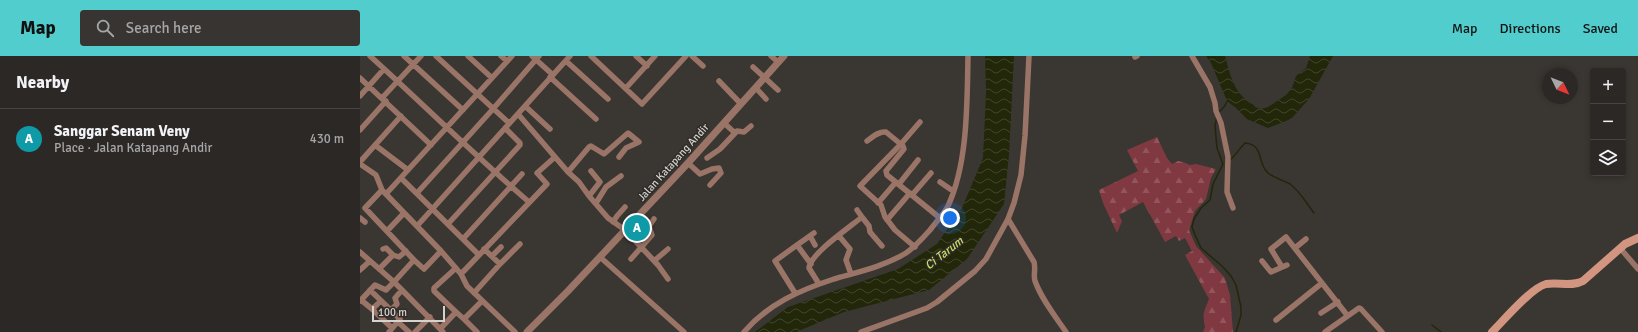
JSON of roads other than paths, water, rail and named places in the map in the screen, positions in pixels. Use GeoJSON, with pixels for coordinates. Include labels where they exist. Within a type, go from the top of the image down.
{"type":"FeatureCollection","features":[{"type":"Feature","properties":{"kind":"main road"},"geometry":{"type":"LineString","coordinates":[[1492,332],[1529,295],[1540,287],[1552,284],[1577,284],[1584,281],[1620,248],[1638,238]]}},
{"type":"Feature","properties":{"kind":"street"},"geometry":{"type":"LineString","coordinates":[[370,56],[529,202]]}},
{"type":"Feature","properties":{"kind":"street"},"geometry":{"type":"LineString","coordinates":[[404,56],[463,110]]}},
{"type":"Feature","properties":{"kind":"street"},"geometry":{"type":"LineString","coordinates":[[360,130],[398,81],[421,56]]}},
{"type":"Feature","properties":{"kind":"street"},"geometry":{"type":"LineString","coordinates":[[436,56],[509,123]]}},
{"type":"Feature","properties":{"kind":"street"},"geometry":{"type":"LineString","coordinates":[[468,56],[492,78]]}},
{"type":"Feature","properties":{"kind":"street"},"geometry":{"type":"LineString","coordinates":[[501,56],[507,61]]}},
{"type":"Feature","properties":{"kind":"street"},"geometry":{"type":"LineString","coordinates":[[441,251],[424,269],[365,208],[401,178],[512,56]]}},
{"type":"Feature","properties":{"kind":"street"},"geometry":{"type":"LineString","coordinates":[[417,226],[570,56]]}},
{"type":"Feature","properties":{"kind":"street"},"geometry":{"type":"LineString","coordinates":[[591,56],[642,104],[686,56]]}},
{"type":"Feature","properties":{"kind":"street"},"geometry":{"type":"LineString","coordinates":[[636,56],[647,66]]}},
{"type":"Feature","properties":{"kind":"street"},"geometry":{"type":"LineString","coordinates":[[626,88],[655,56]]}},
{"type":"Feature","properties":{"kind":"street"},"geometry":{"type":"LineString","coordinates":[[692,56],[703,66]]}},
{"type":"Feature","properties":{"kind":"street"},"geometry":{"type":"LineString","coordinates":[[771,56],[781,58]]}},
{"type":"Feature","properties":{"kind":"street"},"geometry":{"type":"LineString","coordinates":[[744,332],[768,310],[795,293],[897,258],[915,246],[940,218],[954,191],[960,165],[967,90],[968,56]]}},
{"type":"Feature","properties":{"kind":"street"},"geometry":{"type":"LineString","coordinates":[[861,332],[927,308],[950,293],[976,271],[986,259],[1008,219],[1014,203],[1021,175],[1025,136],[1029,56]]}},
{"type":"Feature","properties":{"kind":"street"},"geometry":{"type":"LineString","coordinates":[[1192,56],[1210,88],[1228,149],[1226,192],[1233,208]]}},
{"type":"Feature","properties":{"kind":"street"},"geometry":{"type":"LineString","coordinates":[[417,193],[493,109],[536,57],[551,76],[596,119]]}},
{"type":"Feature","properties":{"kind":"street","name":"Jalan Katapang Andir"},"geometry":{"type":"LineString","coordinates":[[527,332],[688,163],[765,78],[781,58]]}},
{"type":"Feature","properties":{"kind":"street"},"geometry":{"type":"LineString","coordinates":[[566,61],[608,99]]}},
{"type":"Feature","properties":{"kind":"street"},"geometry":{"type":"LineString","coordinates":[[753,67],[778,90]]}},
{"type":"Feature","properties":{"kind":"street"},"geometry":{"type":"LineString","coordinates":[[360,96],[384,69]]}},
{"type":"Feature","properties":{"kind":"street"},"geometry":{"type":"LineString","coordinates":[[360,78],[370,85],[431,144]]}},
{"type":"Feature","properties":{"kind":"street"},"geometry":{"type":"LineString","coordinates":[[719,81],[741,104]]}},
{"type":"Feature","properties":{"kind":"street"},"geometry":{"type":"LineString","coordinates":[[756,88],[766,99]]}},
{"type":"Feature","properties":{"kind":"street"},"geometry":{"type":"LineString","coordinates":[[525,106],[550,129]]}},
{"type":"Feature","properties":{"kind":"street"},"geometry":{"type":"LineString","coordinates":[[518,114],[596,204],[614,222],[625,230],[654,261],[668,279]]}},
{"type":"Feature","properties":{"kind":"street"},"geometry":{"type":"LineString","coordinates":[[401,116],[360,163],[376,175],[384,192],[462,274],[465,283],[474,293],[515,332]]}},
{"type":"Feature","properties":{"kind":"street"},"geometry":{"type":"LineString","coordinates":[[915,246],[902,236],[887,220],[881,205],[860,186],[920,122]]}},
{"type":"Feature","properties":{"kind":"street"},"geometry":{"type":"LineString","coordinates":[[724,123],[735,133]]}},
{"type":"Feature","properties":{"kind":"street"},"geometry":{"type":"LineString","coordinates":[[707,158],[720,149],[735,133],[739,131],[744,132],[751,126]]}},
{"type":"Feature","properties":{"kind":"street"},"geometry":{"type":"LineString","coordinates":[[448,224],[520,145],[520,142],[505,128]]}},
{"type":"Feature","properties":{"kind":"street"},"geometry":{"type":"LineString","coordinates":[[867,141],[878,133],[884,131],[901,144],[904,149],[886,173],[940,218]]}},
{"type":"Feature","properties":{"kind":"street"},"geometry":{"type":"LineString","coordinates":[[568,172],[589,147],[591,146],[604,154],[628,132],[639,142],[626,148],[619,157]]}},
{"type":"Feature","properties":{"kind":"street"},"geometry":{"type":"LineString","coordinates":[[375,145],[408,170]]}},
{"type":"Feature","properties":{"kind":"street"},"geometry":{"type":"LineString","coordinates":[[462,274],[547,183],[537,173],[555,157]]}},
{"type":"Feature","properties":{"kind":"street"},"geometry":{"type":"LineString","coordinates":[[878,203],[918,160]]}},
{"type":"Feature","properties":{"kind":"street"},"geometry":{"type":"LineString","coordinates":[[688,163],[700,174],[719,168],[721,173],[710,185]]}},
{"type":"Feature","properties":{"kind":"street"},"geometry":{"type":"LineString","coordinates":[[589,196],[600,182],[591,171]]}},
{"type":"Feature","properties":{"kind":"street"},"geometry":{"type":"LineString","coordinates":[[887,220],[931,173]]}},
{"type":"Feature","properties":{"kind":"street"},"geometry":{"type":"LineString","coordinates":[[463,239],[522,174]]}},
{"type":"Feature","properties":{"kind":"street"},"geometry":{"type":"LineString","coordinates":[[596,204],[606,187],[621,176]]}},
{"type":"Feature","properties":{"kind":"street"},"geometry":{"type":"LineString","coordinates":[[401,178],[479,255]]}},
{"type":"Feature","properties":{"kind":"street"},"geometry":{"type":"LineString","coordinates":[[940,182],[954,191]]}},
{"type":"Feature","properties":{"kind":"street"},"geometry":{"type":"LineString","coordinates":[[614,222],[616,216],[625,207]]}},
{"type":"Feature","properties":{"kind":"street"},"geometry":{"type":"LineString","coordinates":[[857,210],[869,226],[870,232],[882,246]]}},
{"type":"Feature","properties":{"kind":"street"},"geometry":{"type":"LineString","coordinates":[[387,231],[404,213]]}},
{"type":"Feature","properties":{"kind":"street"},"geometry":{"type":"LineString","coordinates":[[819,284],[809,268],[816,255],[862,216]]}},
{"type":"Feature","properties":{"kind":"street"},"geometry":{"type":"LineString","coordinates":[[360,218],[365,222]]}},
{"type":"Feature","properties":{"kind":"street"},"geometry":{"type":"LineString","coordinates":[[631,259],[652,235],[649,226],[654,219]]}},
{"type":"Feature","properties":{"kind":"street"},"geometry":{"type":"LineString","coordinates":[[1008,219],[1034,262],[1036,267],[1036,281],[1046,304],[1066,332]]}},
{"type":"Feature","properties":{"kind":"street"},"geometry":{"type":"LineString","coordinates":[[795,293],[775,260],[812,234],[815,246]]}},
{"type":"Feature","properties":{"kind":"street"},"geometry":{"type":"LineString","coordinates":[[839,236],[850,250],[846,260],[851,274]]}},
{"type":"Feature","properties":{"kind":"street"},"geometry":{"type":"LineString","coordinates":[[1262,261],[1271,272],[1285,266],[1271,248],[1286,237],[1347,315]]}},
{"type":"Feature","properties":{"kind":"street"},"geometry":{"type":"LineString","coordinates":[[1295,248],[1306,239]]}},
{"type":"Feature","properties":{"kind":"street"},"geometry":{"type":"LineString","coordinates":[[474,293],[520,244]]}},
{"type":"Feature","properties":{"kind":"street"},"geometry":{"type":"LineString","coordinates":[[797,246],[811,264]]}},
{"type":"Feature","properties":{"kind":"street"},"geometry":{"type":"LineString","coordinates":[[492,256],[501,247]]}},
{"type":"Feature","properties":{"kind":"street"},"geometry":{"type":"LineString","coordinates":[[383,249],[386,248],[393,255],[399,257],[406,251]]}},
{"type":"Feature","properties":{"kind":"street"},"geometry":{"type":"LineString","coordinates":[[1620,248],[1638,269]]}},
{"type":"Feature","properties":{"kind":"street"},"geometry":{"type":"LineString","coordinates":[[484,249],[500,264]]}},
{"type":"Feature","properties":{"kind":"street"},"geometry":{"type":"LineString","coordinates":[[654,261],[668,249]]}},
{"type":"Feature","properties":{"kind":"street"},"geometry":{"type":"LineString","coordinates":[[360,252],[394,282],[441,331],[456,312]]}},
{"type":"Feature","properties":{"kind":"street"},"geometry":{"type":"LineString","coordinates":[[379,269],[393,255]]}},
{"type":"Feature","properties":{"kind":"street"},"geometry":{"type":"LineString","coordinates":[[600,257],[684,332]]}},
{"type":"Feature","properties":{"kind":"street"},"geometry":{"type":"LineString","coordinates":[[370,290],[400,318],[391,330],[372,309],[361,301],[370,290],[376,284],[386,290],[414,260]]}},
{"type":"Feature","properties":{"kind":"street"},"geometry":{"type":"LineString","coordinates":[[360,270],[370,261]]}},
{"type":"Feature","properties":{"kind":"street"},"geometry":{"type":"LineString","coordinates":[[456,268],[434,288],[434,291],[478,330]]}},
{"type":"Feature","properties":{"kind":"street"},"geometry":{"type":"LineString","coordinates":[[1276,320],[1322,283]]}},
{"type":"Feature","properties":{"kind":"street"},"geometry":{"type":"LineString","coordinates":[[391,310],[397,304],[395,298],[402,290]]}},
{"type":"Feature","properties":{"kind":"street"},"geometry":{"type":"LineString","coordinates":[[372,309],[381,301]]}},
{"type":"Feature","properties":{"kind":"street"},"geometry":{"type":"LineString","coordinates":[[464,319],[482,301]]}},
{"type":"Feature","properties":{"kind":"street"},"geometry":{"type":"LineString","coordinates":[[1321,313],[1338,302]]}},
{"type":"Feature","properties":{"kind":"street"},"geometry":{"type":"LineString","coordinates":[[1325,332],[1356,308],[1361,309],[1382,332]]}},
{"type":"Feature","properties":{"kind":"street"},"geometry":{"type":"LineString","coordinates":[[415,332],[430,318]]}},
{"type":"Feature","properties":{"kind":"street"},"geometry":{"type":"LineString","coordinates":[[398,322],[409,332]]}},
{"type":"Feature","properties":{"kind":"water","name":"Ci Tarum"},"geometry":{"type":"Polygon","coordinates":[[[985,56],[1014,56],[1009,155],[1004,204],[967,259],[929,290],[844,312],[796,332],[755,332],[788,307],[898,269],[937,244],[962,208],[983,158],[986,93],[985,56]]]}},
{"type":"Feature","properties":{"kind":"water"},"geometry":{"type":"Polygon","coordinates":[[[1206,56],[1225,56],[1231,78],[1239,93],[1255,107],[1261,109],[1268,107],[1286,95],[1292,88],[1296,76],[1306,68],[1310,56],[1333,56],[1309,99],[1291,119],[1268,128],[1247,119],[1227,101],[1211,63],[1206,56]]]}},
{"type":"Feature","properties":{"kind":"waterway"},"geometry":{"type":"LineString","coordinates":[[1218,113],[1228,100]]}},
{"type":"Feature","properties":{"kind":"waterway"},"geometry":{"type":"LineString","coordinates":[[1217,116],[1215,126],[1217,148],[1223,164],[1213,184],[1210,200],[1201,208],[1194,219],[1192,227],[1201,248],[1223,267],[1231,276],[1236,285],[1241,307],[1241,315],[1236,332]]}},
{"type":"Feature","properties":{"kind":"waterway"},"geometry":{"type":"LineString","coordinates":[[1230,160],[1245,143],[1251,144],[1258,150],[1264,169],[1273,176],[1290,184],[1300,193],[1314,213]]}},
{"type":"Feature","properties":{"kind":"waterway"},"geometry":{"type":"LineString","coordinates":[[1432,325],[1441,332]]}},
{"type":"Feature","properties":{"kind":"place","name":"Sanggar Senam Veny"},"geometry":{"type":"Point","coordinates":[637,228]}}]}
